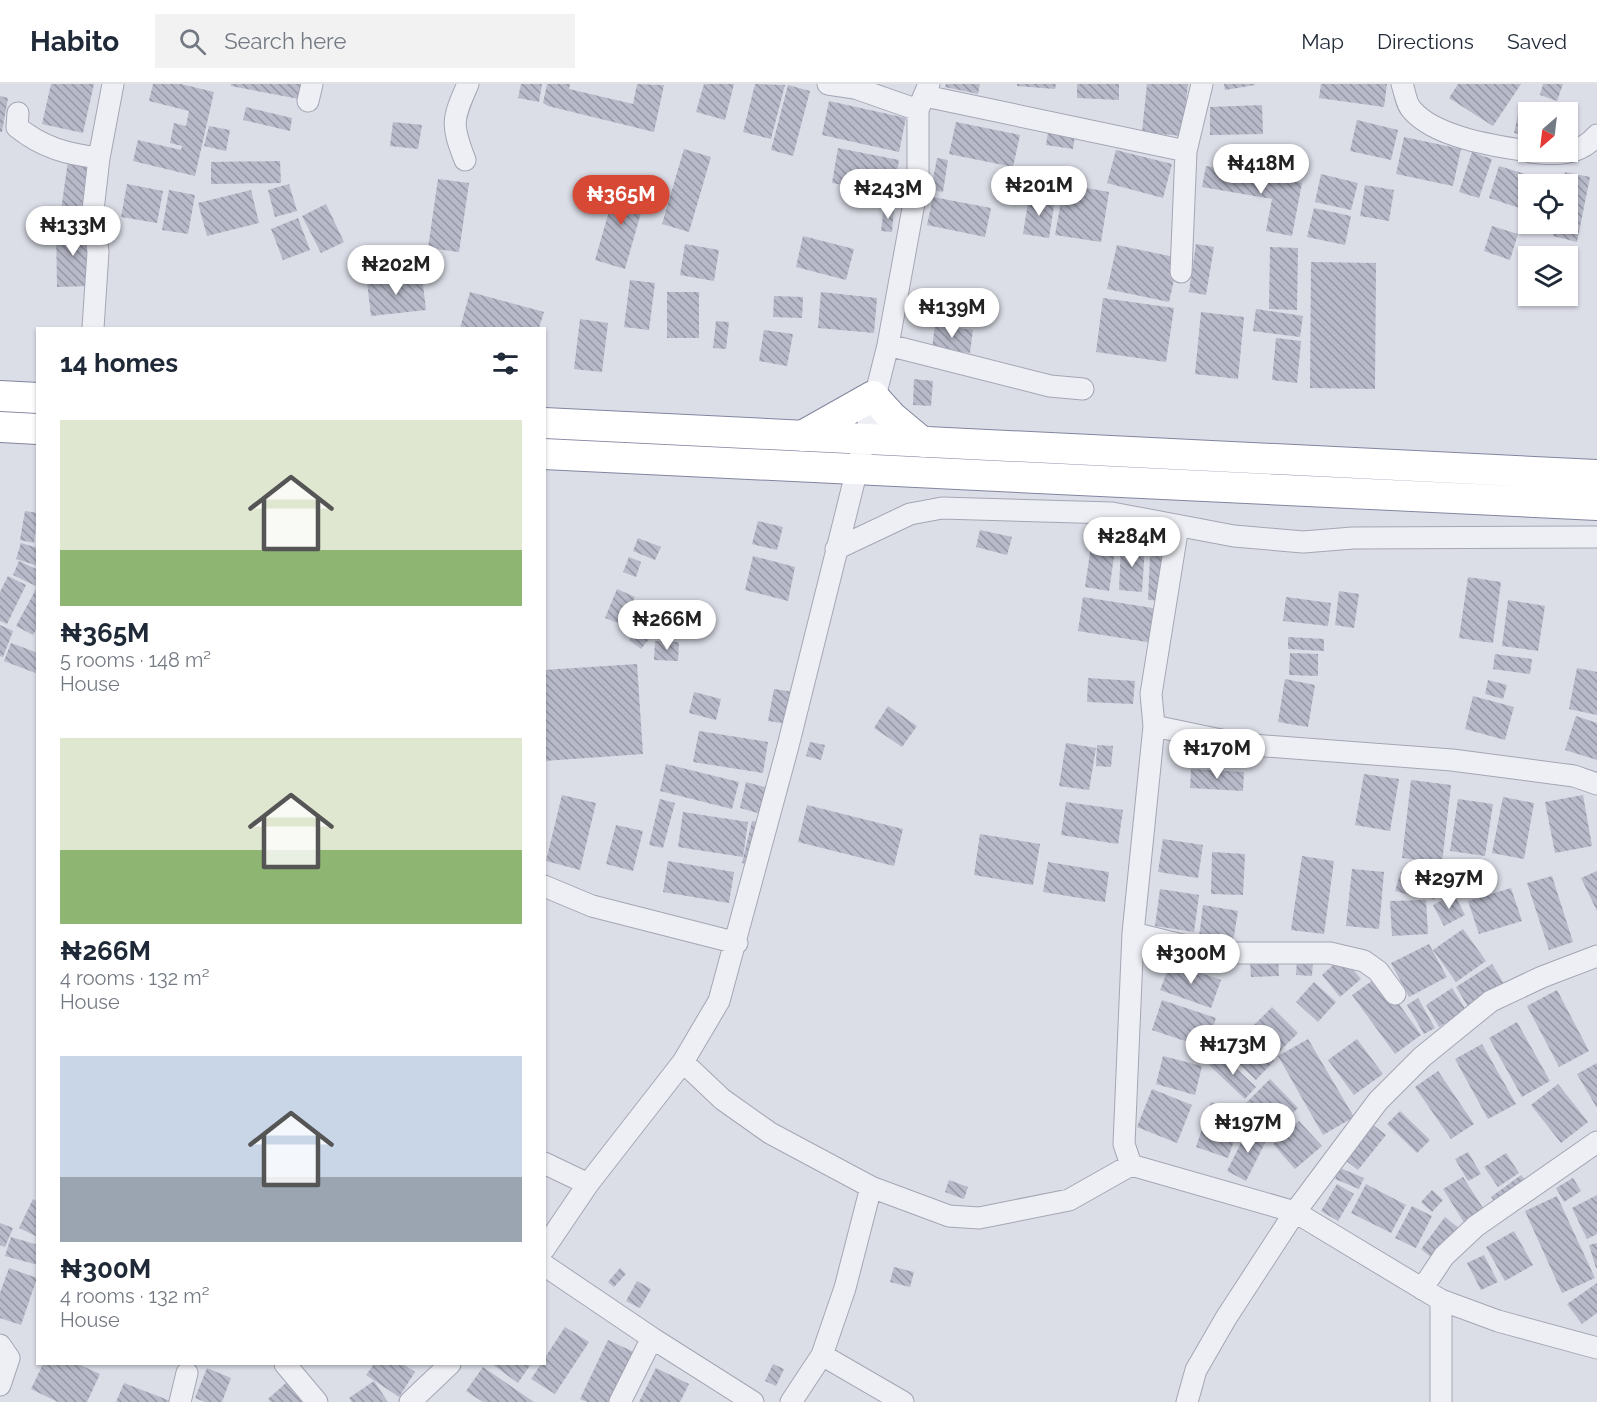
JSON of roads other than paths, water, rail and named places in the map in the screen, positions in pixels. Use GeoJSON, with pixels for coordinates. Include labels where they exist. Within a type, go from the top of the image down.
{"type":"FeatureCollection","features":[{"type":"Feature","properties":{"kind":"highway"},"geometry":{"type":"LineString","coordinates":[[0,396],[36,398]]}},
{"type":"Feature","properties":{"kind":"highway"},"geometry":{"type":"LineString","coordinates":[[802,436],[873,396],[892,417],[922,442]]}},
{"type":"Feature","properties":{"kind":"highway"},"geometry":{"type":"LineString","coordinates":[[546,423],[1597,475]]}},
{"type":"Feature","properties":{"kind":"highway"},"geometry":{"type":"LineString","coordinates":[[0,427],[36,429]]}},
{"type":"Feature","properties":{"kind":"highway"},"geometry":{"type":"LineString","coordinates":[[546,454],[1597,505]]}},
{"type":"Feature","properties":{"kind":"street"},"geometry":{"type":"LineString","coordinates":[[93,327],[98,252],[93,210],[99,158],[113,84]]}},
{"type":"Feature","properties":{"kind":"street"},"geometry":{"type":"LineString","coordinates":[[465,160],[453,129],[456,110],[468,84]]}},
{"type":"Feature","properties":{"kind":"street"},"geometry":{"type":"LineString","coordinates":[[828,84],[924,97],[1185,151]]}},
{"type":"Feature","properties":{"kind":"street"},"geometry":{"type":"LineString","coordinates":[[1181,272],[1185,151],[1202,84]]}},
{"type":"Feature","properties":{"kind":"street"},"geometry":{"type":"LineString","coordinates":[[1402,84],[1410,108],[1426,123],[1445,132],[1518,148]]}},
{"type":"Feature","properties":{"kind":"street"},"geometry":{"type":"LineString","coordinates":[[546,1246],[588,1184],[683,1062],[719,1001],[736,943],[873,396],[888,345],[918,181],[924,97]]}},
{"type":"Feature","properties":{"kind":"street"},"geometry":{"type":"LineString","coordinates":[[18,113],[17,127],[35,141],[65,154],[99,158]]}},
{"type":"Feature","properties":{"kind":"street"},"geometry":{"type":"LineString","coordinates":[[1578,151],[1587,147],[1597,135]]}},
{"type":"Feature","properties":{"kind":"street"},"geometry":{"type":"LineString","coordinates":[[888,345],[1050,386],[1083,389]]}},
{"type":"Feature","properties":{"kind":"street"},"geometry":{"type":"LineString","coordinates":[[836,549],[910,514],[942,508],[1112,513],[1234,536],[1304,542],[1353,538],[1597,537]]}},
{"type":"Feature","properties":{"kind":"street"},"geometry":{"type":"LineString","coordinates":[[1131,1165],[1124,1144],[1133,933],[1154,726],[1151,694],[1178,526]]}},
{"type":"Feature","properties":{"kind":"street"},"geometry":{"type":"LineString","coordinates":[[1154,726],[1240,744],[1452,759],[1574,776],[1597,784]]}},
{"type":"Feature","properties":{"kind":"street"},"geometry":{"type":"LineString","coordinates":[[546,887],[592,906],[736,943]]}},
{"type":"Feature","properties":{"kind":"street"},"geometry":{"type":"LineString","coordinates":[[1133,933],[1214,952],[1330,953],[1364,961],[1378,971],[1395,994]]}},
{"type":"Feature","properties":{"kind":"street"},"geometry":{"type":"LineString","coordinates":[[1187,1402],[1196,1370],[1226,1318],[1294,1212],[1378,1101],[1431,1050],[1491,1001],[1542,977],[1597,956]]}},
{"type":"Feature","properties":{"kind":"street"},"geometry":{"type":"LineString","coordinates":[[683,1062],[722,1099],[770,1133],[871,1187],[949,1216],[979,1218],[1069,1200],[1131,1165],[1294,1212],[1441,1300],[1498,1321],[1597,1348]]}},
{"type":"Feature","properties":{"kind":"street"},"geometry":{"type":"LineString","coordinates":[[1422,1289],[1444,1256],[1476,1226],[1597,1142]]}},
{"type":"Feature","properties":{"kind":"street"},"geometry":{"type":"LineString","coordinates":[[546,1164],[588,1184]]}},
{"type":"Feature","properties":{"kind":"street"},"geometry":{"type":"LineString","coordinates":[[791,1402],[822,1354],[849,1277],[871,1187]]}},
{"type":"Feature","properties":{"kind":"street"},"geometry":{"type":"LineString","coordinates":[[546,1266],[652,1338],[753,1402]]}},
{"type":"Feature","properties":{"kind":"street"},"geometry":{"type":"LineString","coordinates":[[1441,1300],[1441,1402]]}},
{"type":"Feature","properties":{"kind":"street"},"geometry":{"type":"LineString","coordinates":[[620,1402],[652,1338]]}},
{"type":"Feature","properties":{"kind":"street"},"geometry":{"type":"LineString","coordinates":[[0,1346],[9,1358],[0,1385]]}},
{"type":"Feature","properties":{"kind":"street"},"geometry":{"type":"LineString","coordinates":[[822,1354],[903,1402]]}},
{"type":"Feature","properties":{"kind":"street"},"geometry":{"type":"LineString","coordinates":[[286,1365],[317,1402]]}},
{"type":"Feature","properties":{"kind":"street"},"geometry":{"type":"LineString","coordinates":[[410,1402],[449,1365]]}},
{"type":"Feature","properties":{"kind":"street"},"geometry":{"type":"LineString","coordinates":[[180,1402],[187,1373]]}}]}
